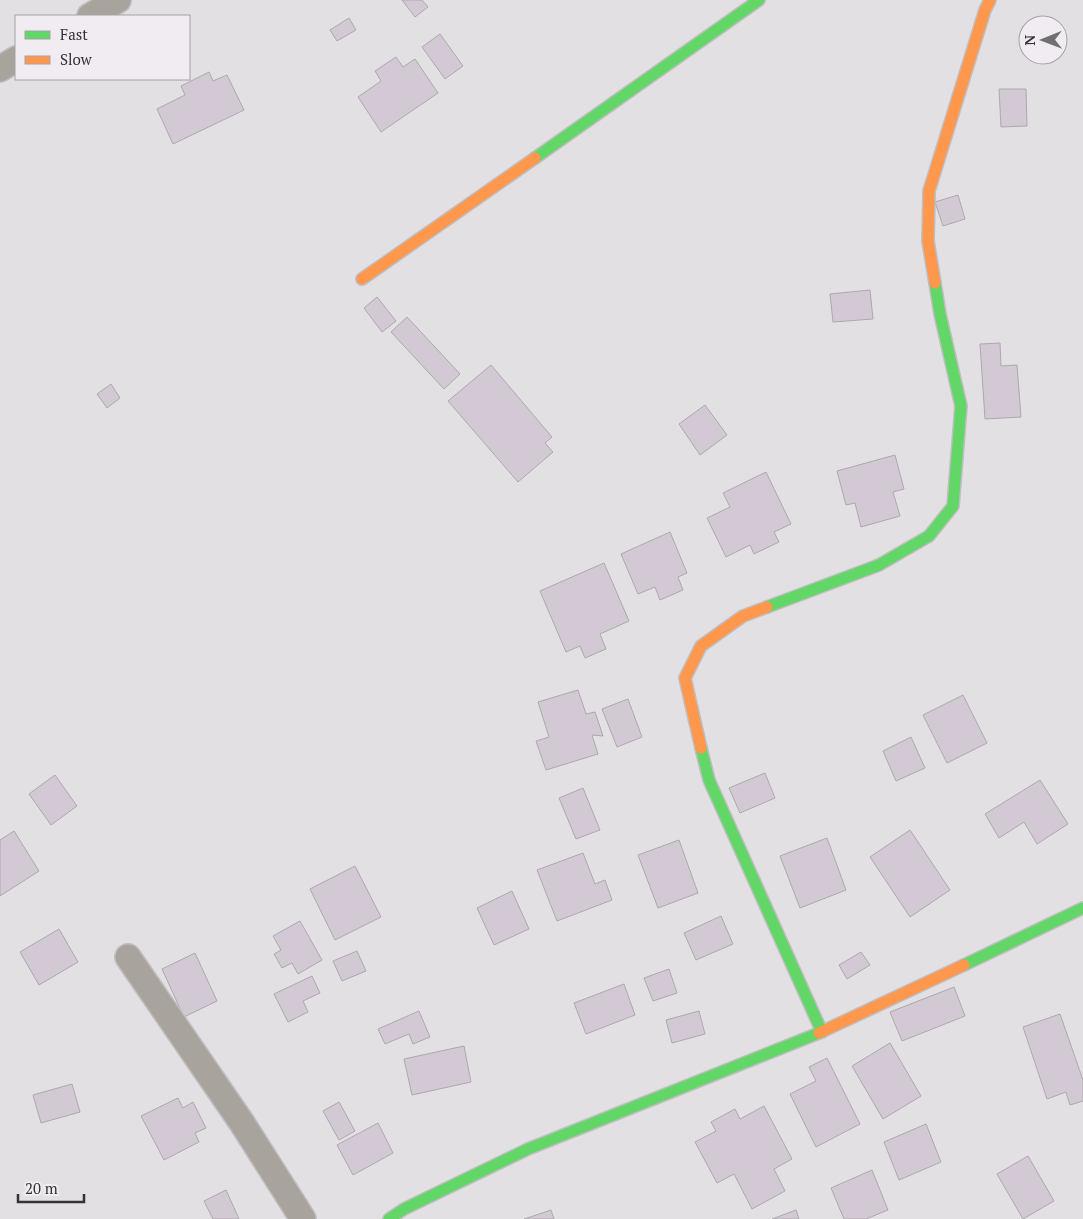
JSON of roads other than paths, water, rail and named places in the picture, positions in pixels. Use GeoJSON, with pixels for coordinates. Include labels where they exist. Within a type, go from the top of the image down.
{"type":"FeatureCollection","features":[{"type":"Feature","properties":{"kind":"street"},"geometry":{"type":"LineString","coordinates":[[92,15],[118,0]]}},
{"type":"Feature","properties":{"kind":"street"},"geometry":{"type":"LineString","coordinates":[[362,279],[759,0]]}},
{"type":"Feature","properties":{"kind":"street"},"geometry":{"type":"LineString","coordinates":[[822,1032],[709,780],[685,678],[701,646],[743,616],[879,564],[929,536],[953,506],[961,406],[940,314],[930,250],[929,190],[985,10],[990,0]]}},
{"type":"Feature","properties":{"kind":"street"},"geometry":{"type":"LineString","coordinates":[[0,69],[15,60]]}},
{"type":"Feature","properties":{"kind":"street"},"geometry":{"type":"LineString","coordinates":[[389,1219],[404,1209],[528,1149],[822,1032],[1083,908]]}},
{"type":"Feature","properties":{"kind":"street"},"geometry":{"type":"LineString","coordinates":[[128,958],[242,1123],[303,1219]]}}]}
